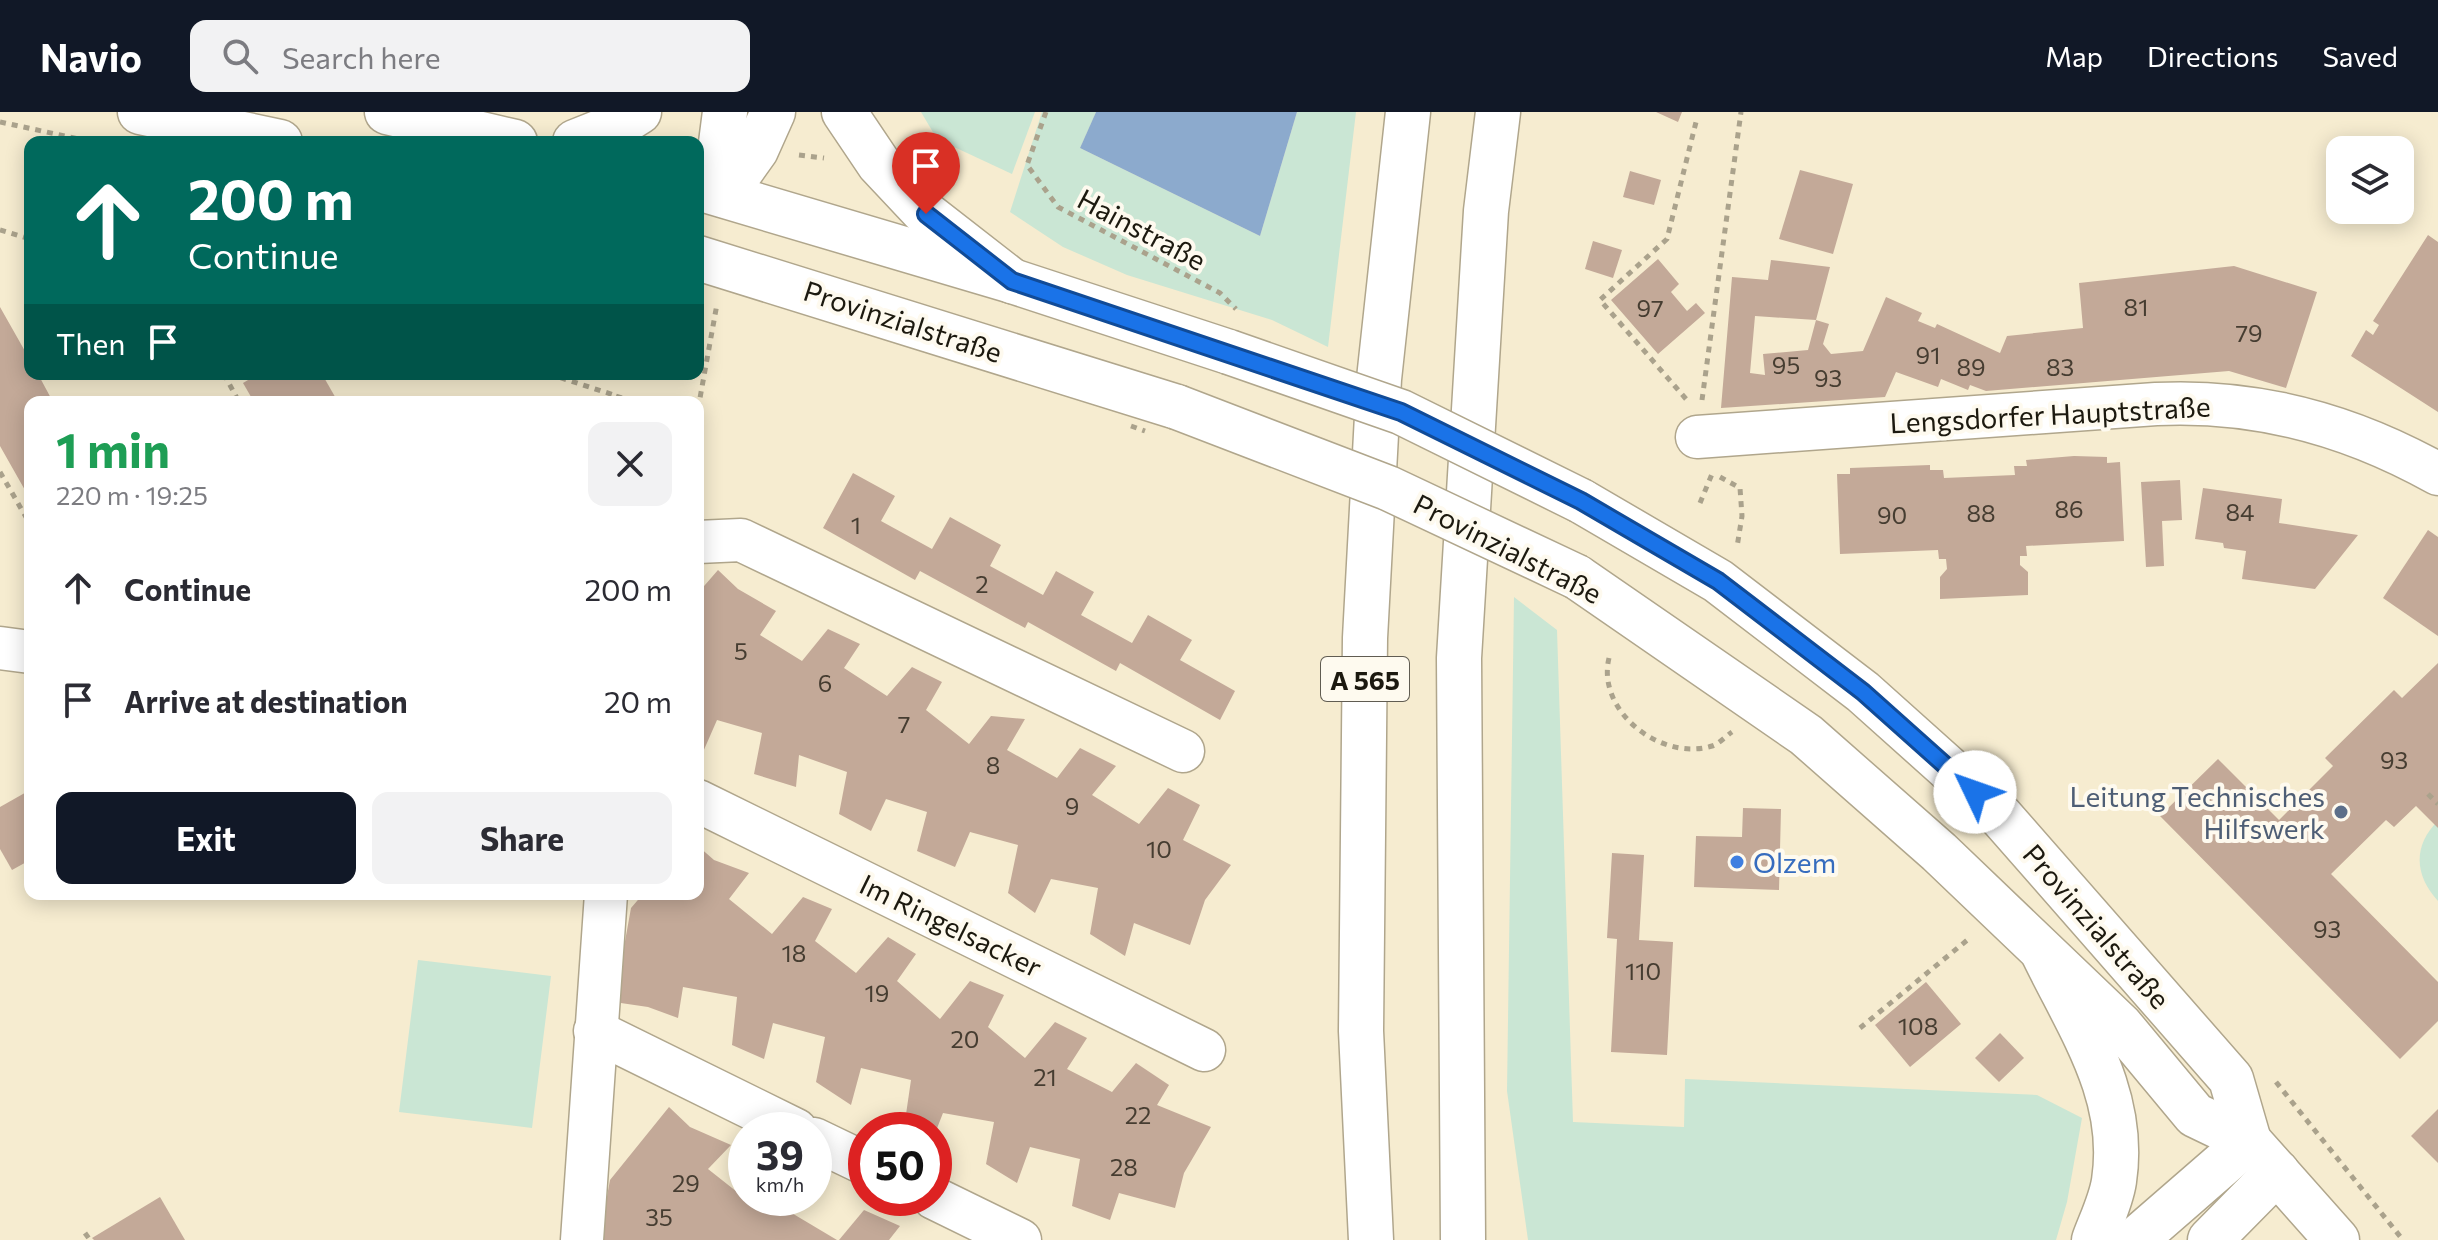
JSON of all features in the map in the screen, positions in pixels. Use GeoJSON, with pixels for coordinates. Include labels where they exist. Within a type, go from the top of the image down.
{"type":"FeatureCollection","features":[{"type":"Feature","properties":{"kind":"main road"},"geometry":{"type":"LineString","coordinates":[[140,112],[252,136]]}},
{"type":"Feature","properties":{"kind":"main road"},"geometry":{"type":"LineString","coordinates":[[387,112],[489,136]]}},
{"type":"Feature","properties":{"kind":"main road"},"geometry":{"type":"LineString","coordinates":[[590,136],[620,124],[639,112]]}},
{"type":"Feature","properties":{"kind":"main road"},"geometry":{"type":"LineString","coordinates":[[725,112],[707,200],[731,234],[749,272]]}},
{"type":"Feature","properties":{"kind":"main road"},"geometry":{"type":"LineString","coordinates":[[707,200],[756,150],[773,112]]}},
{"type":"Feature","properties":{"kind":"main road"},"geometry":{"type":"LineString","coordinates":[[844,112],[879,164],[926,214],[1012,281]]}},
{"type":"Feature","properties":{"kind":"main road"},"geometry":{"type":"LineString","coordinates":[[1463,1240],[1459,658],[1486,211],[1498,112]]}},
{"type":"Feature","properties":{"kind":"main road","name":"A 565"},"geometry":{"type":"LineString","coordinates":[[1371,1240],[1361,1031],[1365,638],[1379,379],[1407,115]]}},
{"type":"Feature","properties":{"kind":"main road","name":"Provinzialstraße"},"geometry":{"type":"LineString","coordinates":[[707,200],[1012,281],[1236,334],[1581,501],[1718,581],[1863,692],[1997,812],[2231,1079],[2263,1156]]}},
{"type":"Feature","properties":{"kind":"main road","name":"Provinzialstraße"},"geometry":{"type":"LineString","coordinates":[[704,260],[1177,407],[1388,488],[1577,577],[1806,735],[1939,852],[2121,1026],[2195,1115],[2263,1156],[2337,1240]]}},
{"type":"Feature","properties":{"kind":"main road"},"geometry":{"type":"LineString","coordinates":[[2044,955],[2106,1082],[2118,1134],[2114,1184],[2094,1240]]}},
{"type":"Feature","properties":{"kind":"main road"},"geometry":{"type":"LineString","coordinates":[[1460,1112],[1484,1240]]}},
{"type":"Feature","properties":{"kind":"main road"},"geometry":{"type":"LineString","coordinates":[[2135,1240],[2263,1156]]}},
{"type":"Feature","properties":{"kind":"main road"},"geometry":{"type":"LineString","coordinates":[[2210,1240],[2263,1156]]}},
{"type":"Feature","properties":{"kind":"street","name":"Lengsdorfer Hauptstraße"},"geometry":{"type":"LineString","coordinates":[[1703,442],[2156,404],[2230,404],[2308,418],[2373,441],[2438,474]]}},
{"type":"Feature","properties":{"kind":"street"},"geometry":{"type":"LineString","coordinates":[[704,542],[741,540],[1183,751]]}},
{"type":"Feature","properties":{"kind":"street"},"geometry":{"type":"LineString","coordinates":[[0,648],[24,651]]}},
{"type":"Feature","properties":{"kind":"street","name":"Im Ringelsacker"},"geometry":{"type":"LineString","coordinates":[[704,804],[1204,1050]]}},
{"type":"Feature","properties":{"kind":"street"},"geometry":{"type":"LineString","coordinates":[[582,1240],[606,900]]}},
{"type":"Feature","properties":{"kind":"street"},"geometry":{"type":"LineString","coordinates":[[595,1031],[759,1112]]}},
{"type":"Feature","properties":{"kind":"street"},"geometry":{"type":"LineString","coordinates":[[952,1207],[1020,1240]]}},
{"type":"Feature","properties":{"kind":"path","name":"Hainstraße"},"geometry":{"type":"LineString","coordinates":[[1046,112],[1027,165],[1058,207],[1220,293],[1236,334]]}},
{"type":"Feature","properties":{"kind":"path"},"geometry":{"type":"LineString","coordinates":[[1703,442],[1741,112]]}},
{"type":"Feature","properties":{"kind":"path"},"geometry":{"type":"LineString","coordinates":[[1697,118],[1667,239],[1600,300],[1740,488],[1742,516],[1736,556]]}},
{"type":"Feature","properties":{"kind":"path"},"geometry":{"type":"LineString","coordinates":[[0,122],[65,136]]}},
{"type":"Feature","properties":{"kind":"path"},"geometry":{"type":"LineString","coordinates":[[0,230],[24,237]]}},
{"type":"Feature","properties":{"kind":"path"},"geometry":{"type":"LineString","coordinates":[[704,376],[717,304]]}},
{"type":"Feature","properties":{"kind":"path"},"geometry":{"type":"LineString","coordinates":[[568,380],[618,396]]}},
{"type":"Feature","properties":{"kind":"path"},"geometry":{"type":"LineString","coordinates":[[0,472],[24,514]]}},
{"type":"Feature","properties":{"kind":"path"},"geometry":{"type":"LineString","coordinates":[[1609,658],[1605,673],[1609,692],[1623,713],[1649,737],[1679,750],[1714,746],[1743,722]]}},
{"type":"Feature","properties":{"kind":"path"},"geometry":{"type":"LineString","coordinates":[[2428,794],[2438,804]]}},
{"type":"Feature","properties":{"kind":"path"},"geometry":{"type":"LineString","coordinates":[[1964,925],[1983,946]]}},
{"type":"Feature","properties":{"kind":"path"},"geometry":{"type":"LineString","coordinates":[[1860,1028],[1974,935]]}},
{"type":"Feature","properties":{"kind":"path"},"geometry":{"type":"LineString","coordinates":[[85,1233],[90,1240]]}},
{"type":"Feature","properties":{"kind":"green space"},"geometry":{"type":"Polygon","coordinates":[[[921,112],[1035,112],[1012,174],[937,139],[921,112]]]}},
{"type":"Feature","properties":{"kind":"green space"},"geometry":{"type":"Polygon","coordinates":[[[1042,112],[1096,112],[1080,148],[1260,236],[1297,112],[1356,112],[1328,347],[1272,320],[1127,275],[1063,247],[1010,212],[1042,112]]]}},
{"type":"Feature","properties":{"kind":"green space"},"geometry":{"type":"Polygon","coordinates":[[[1514,597],[1557,630],[1573,1122],[1684,1127],[1685,1079],[2037,1095],[2082,1118],[2067,1202],[2056,1240],[1528,1240],[1507,1091],[1514,597]]]}},
{"type":"Feature","properties":{"kind":"green space"},"geometry":{"type":"Polygon","coordinates":[[[2438,821],[2438,901],[2424,881],[2420,860],[2424,840],[2438,821]]]}},
{"type":"Feature","properties":{"kind":"green space"},"geometry":{"type":"Polygon","coordinates":[[[418,960],[551,976],[532,1128],[399,1112],[418,960]]]}},
{"type":"Feature","properties":{"kind":"water"},"geometry":{"type":"Polygon","coordinates":[[[1096,112],[1297,112],[1260,236],[1080,148],[1096,112]]]}},
{"type":"Feature","properties":{"kind":"building"},"geometry":{"type":"Polygon","coordinates":[[[1656,112],[1682,112],[1678,122],[1656,112]]]}},
{"type":"Feature","properties":{"kind":"building"},"geometry":{"type":"Polygon","coordinates":[[[1800,170],[1853,184],[1833,254],[1779,239],[1800,170]]]}},
{"type":"Feature","properties":{"kind":"building"},"geometry":{"type":"Polygon","coordinates":[[[1630,171],[1661,180],[1654,205],[1623,197],[1630,171]]]}},
{"type":"Feature","properties":{"kind":"building"},"geometry":{"type":"Polygon","coordinates":[[[2428,235],[2438,242],[2438,412],[2351,356],[2366,330],[2373,335],[2379,325],[2373,321],[2428,235]]]}},
{"type":"Feature","properties":{"kind":"building"},"geometry":{"type":"Polygon","coordinates":[[[1593,241],[1622,250],[1613,278],[1585,269],[1593,241]]]}},
{"type":"Feature","properties":{"kind":"building"},"geometry":{"type":"Polygon","coordinates":[[[1658,259],[1679,284],[1671,292],[1687,311],[1696,303],[1705,313],[1658,354],[1611,300],[1658,259]]]}},
{"type":"Feature","properties":{"kind":"building"},"geometry":{"type":"Polygon","coordinates":[[[1771,260],[1830,267],[1816,320],[1829,324],[1823,344],[1831,354],[1863,351],[1886,297],[1922,313],[1918,321],[1935,328],[1937,324],[2000,353],[2007,336],[2083,328],[2079,283],[2234,266],[2317,292],[2286,388],[2229,371],[1986,391],[1970,385],[1968,390],[1941,379],[1938,387],[1896,372],[1885,397],[1721,408],[1732,277],[1768,280],[1771,260]],[[1755,316],[1750,373],[1765,375],[1763,354],[1808,350],[1816,320],[1755,316]]]}},
{"type":"Feature","properties":{"kind":"building"},"geometry":{"type":"Polygon","coordinates":[[[0,307],[24,349],[24,380],[41,380],[50,396],[24,396],[24,488],[0,446],[0,307]]]}},
{"type":"Feature","properties":{"kind":"building"},"geometry":{"type":"Polygon","coordinates":[[[248,380],[325,380],[335,396],[251,396],[243,383],[248,380]]]}},
{"type":"Feature","properties":{"kind":"building"},"geometry":{"type":"Polygon","coordinates":[[[2107,457],[2107,463],[2120,462],[2124,541],[2026,546],[2027,556],[2020,556],[2020,565],[2028,572],[2028,595],[1940,599],[1940,577],[1947,569],[1946,559],[1939,559],[1938,550],[1840,554],[1837,474],[1850,474],[1850,468],[1930,465],[1930,470],[1943,470],[1944,478],[2015,475],[2014,466],[2027,466],[2026,460],[2107,457]]]}},
{"type":"Feature","properties":{"kind":"building"},"geometry":{"type":"Polygon","coordinates":[[[853,473],[895,496],[881,521],[932,549],[950,517],[1001,545],[990,566],[1043,595],[1056,571],[1094,592],[1081,615],[1132,643],[1148,615],[1192,640],[1180,660],[1235,691],[1220,720],[1120,663],[1116,671],[1028,622],[1025,628],[920,571],[915,580],[823,528],[853,473]]]}},
{"type":"Feature","properties":{"kind":"building"},"geometry":{"type":"Polygon","coordinates":[[[2180,480],[2182,520],[2162,521],[2164,566],[2146,567],[2141,482],[2180,480]]]}},
{"type":"Feature","properties":{"kind":"building"},"geometry":{"type":"Polygon","coordinates":[[[2203,488],[2282,499],[2279,523],[2358,535],[2315,589],[2242,579],[2246,551],[2224,548],[2223,543],[2195,539],[2203,488]]]}},
{"type":"Feature","properties":{"kind":"building"},"geometry":{"type":"Polygon","coordinates":[[[2428,530],[2438,537],[2438,636],[2383,598],[2428,530]]]}},
{"type":"Feature","properties":{"kind":"building"},"geometry":{"type":"Polygon","coordinates":[[[718,570],[738,589],[776,611],[760,635],[802,661],[828,629],[860,644],[844,668],[887,696],[912,667],[942,682],[926,710],[969,744],[991,716],[1025,719],[1007,750],[1057,778],[1080,748],[1116,766],[1092,795],[1139,824],[1168,788],[1200,805],[1183,840],[1231,865],[1205,900],[1190,945],[1134,923],[1125,956],[1090,934],[1098,888],[1051,879],[1035,913],[1008,893],[1018,845],[970,832],[955,867],[917,851],[927,812],[886,799],[871,831],[839,814],[847,772],[799,755],[796,787],[754,774],[762,733],[717,720],[704,750],[704,586],[718,570]]]}},
{"type":"Feature","properties":{"kind":"building"},"geometry":{"type":"Polygon","coordinates":[[[2438,663],[2438,828],[2416,806],[2394,827],[2386,820],[2331,874],[2438,982],[2438,1021],[2400,1059],[2160,816],[2218,759],[2279,820],[2333,766],[2325,758],[2394,690],[2402,698],[2438,663]]]}},
{"type":"Feature","properties":{"kind":"building"},"geometry":{"type":"Polygon","coordinates":[[[24,793],[24,863],[12,870],[0,849],[0,807],[24,793]]]}},
{"type":"Feature","properties":{"kind":"building","name":"Olzem"},"geometry":{"type":"Polygon","coordinates":[[[1743,808],[1781,809],[1779,890],[1694,887],[1696,836],[1742,837],[1743,808]]]}},
{"type":"Feature","properties":{"kind":"building"},"geometry":{"type":"Polygon","coordinates":[[[704,851],[714,860],[749,873],[729,899],[772,934],[803,897],[832,909],[815,941],[856,973],[888,937],[916,954],[897,981],[940,1019],[970,981],[1004,995],[988,1027],[1025,1058],[1055,1022],[1087,1038],[1067,1069],[1112,1092],[1136,1063],[1169,1085],[1157,1105],[1211,1127],[1184,1173],[1175,1208],[1119,1193],[1110,1220],[1072,1206],[1080,1159],[1030,1147],[1017,1183],[986,1164],[994,1122],[952,1115],[952,1112],[906,1112],[911,1080],[861,1068],[851,1105],[816,1082],[825,1037],[773,1023],[764,1059],[732,1045],[737,997],[683,987],[678,1018],[648,1007],[614,1002],[631,908],[638,900],[704,900],[704,851]]]}},
{"type":"Feature","properties":{"kind":"building"},"geometry":{"type":"Polygon","coordinates":[[[1612,853],[1644,855],[1639,940],[1673,942],[1667,1055],[1611,1052],[1617,939],[1607,938],[1612,853]]]}},
{"type":"Feature","properties":{"kind":"building"},"geometry":{"type":"Polygon","coordinates":[[[1926,982],[1961,1024],[1910,1067],[1875,1025],[1926,982]]]}},
{"type":"Feature","properties":{"kind":"building"},"geometry":{"type":"Polygon","coordinates":[[[2000,1033],[2024,1058],[1999,1082],[1975,1058],[2000,1033]]]}},
{"type":"Feature","properties":{"kind":"building"},"geometry":{"type":"Polygon","coordinates":[[[669,1107],[690,1127],[728,1144],[728,1148],[708,1169],[728,1185],[728,1216],[797,1216],[837,1240],[599,1240],[610,1180],[669,1107]]]}},
{"type":"Feature","properties":{"kind":"building"},"geometry":{"type":"Polygon","coordinates":[[[2438,1109],[2438,1163],[2411,1136],[2438,1109]]]}},
{"type":"Feature","properties":{"kind":"building"},"geometry":{"type":"Polygon","coordinates":[[[160,1197],[185,1240],[92,1238],[160,1197]]]}},
{"type":"Feature","properties":{"kind":"building"},"geometry":{"type":"Polygon","coordinates":[[[859,1216],[878,1216],[900,1226],[889,1240],[839,1240],[859,1216]]]}},
{"type":"Feature","properties":{"kind":"place","name":"Leitung Technisches Hilfswerk"},"geometry":{"type":"Point","coordinates":[2341,812]}},
{"type":"Feature","properties":{"kind":"place","name":"Olzem"},"geometry":{"type":"Point","coordinates":[1737,862]}},
{"type":"Feature","properties":{"kind":"route"},"geometry":{"type":"LineString","coordinates":[[926,214],[1012,281],[1401,412],[1581,501],[1718,581],[1863,692],[1975,792]]}}]}
